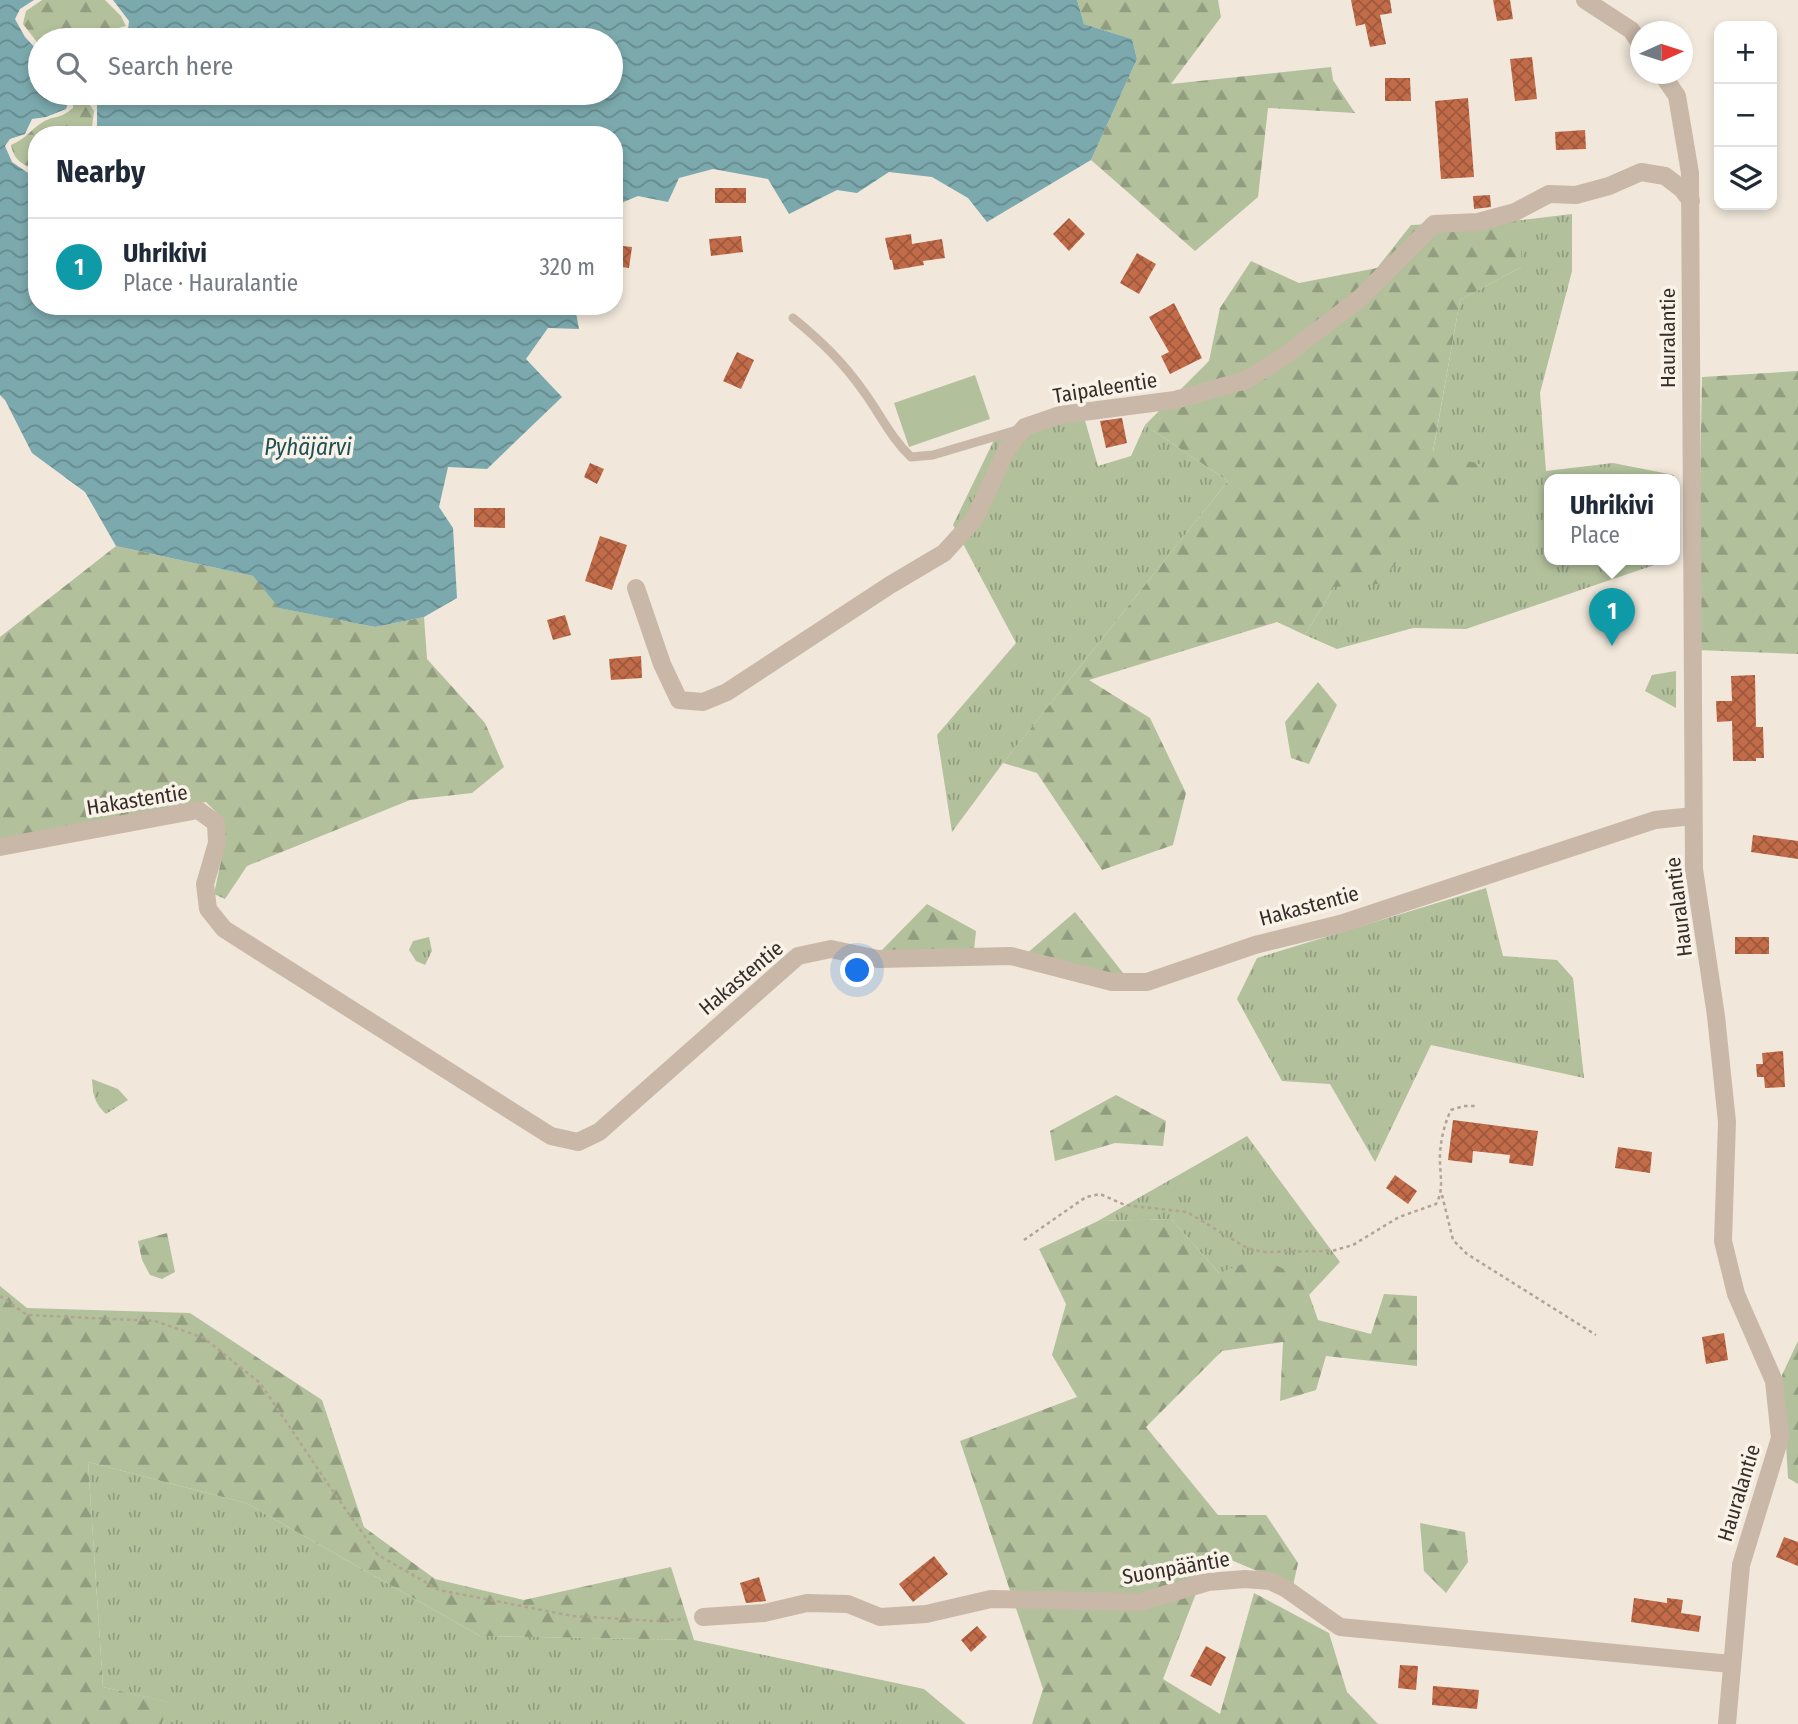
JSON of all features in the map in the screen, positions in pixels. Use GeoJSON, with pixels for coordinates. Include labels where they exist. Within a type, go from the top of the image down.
{"type":"FeatureCollection","features":[{"type":"Feature","properties":{"kind":"street"},"geometry":{"type":"LineString","coordinates":[[1585,0],[1601,6],[1630,29]]}},
{"type":"Feature","properties":{"kind":"street","name":"Hauralantie"},"geometry":{"type":"LineString","coordinates":[[1669,84],[1677,96],[1690,173],[1694,869],[1716,1016],[1727,1122],[1723,1241],[1736,1294],[1774,1381],[1780,1438],[1741,1565],[1727,1724]]}},
{"type":"Feature","properties":{"kind":"street","name":"Taipaleentie"},"geometry":{"type":"LineString","coordinates":[[1025,427],[1060,415],[1175,400],[1246,380],[1283,357],[1358,300],[1434,224],[1478,222],[1515,212],[1549,194],[1576,195],[1609,186],[1641,172],[1665,176],[1682,189],[1691,201]]}},
{"type":"Feature","properties":{"kind":"street"},"geometry":{"type":"LineString","coordinates":[[636,589],[662,664],[679,700],[703,702],[727,692],[890,585],[944,553],[974,520],[1008,447],[1025,427]]}},
{"type":"Feature","properties":{"kind":"street","name":"Hakastentie"},"geometry":{"type":"LineString","coordinates":[[0,847],[198,810],[216,823],[217,844],[205,884],[208,909],[224,929],[551,1136],[578,1142],[599,1132],[798,957],[831,949],[878,959],[1011,956],[1112,982],[1147,982],[1255,945],[1340,924],[1655,820],[1693,816]]}},
{"type":"Feature","properties":{"kind":"street","name":"Suonpääntie"},"geometry":{"type":"LineString","coordinates":[[703,1617],[764,1614],[807,1603],[848,1604],[880,1617],[926,1614],[991,1599],[1140,1602],[1208,1582],[1245,1579],[1270,1581],[1285,1588],[1340,1627],[1731,1664]]}},
{"type":"Feature","properties":{"kind":"lane"},"geometry":{"type":"LineString","coordinates":[[793,318],[830,348],[865,392],[897,444],[911,457],[933,455],[1025,427]]}},
{"type":"Feature","properties":{"kind":"path"},"geometry":{"type":"LineString","coordinates":[[1477,1106],[1451,1110],[1444,1125],[1440,1154],[1442,1195],[1452,1240],[1467,1254],[1596,1335]]}},
{"type":"Feature","properties":{"kind":"path"},"geometry":{"type":"LineString","coordinates":[[1024,1240],[1086,1197],[1100,1194],[1125,1206],[1187,1212],[1247,1248],[1263,1252],[1332,1251],[1353,1245],[1399,1217],[1437,1205],[1442,1195]]}},
{"type":"Feature","properties":{"kind":"path"},"geometry":{"type":"LineString","coordinates":[[0,1296],[27,1315],[155,1321],[204,1338],[260,1383],[379,1555],[439,1590],[573,1616],[654,1621],[703,1617]]}},
{"type":"Feature","properties":{"kind":"green space"},"geometry":{"type":"Polygon","coordinates":[[[42,0],[105,0],[121,16],[126,26],[28,28],[28,30],[23,24],[26,11],[42,0]]]}},
{"type":"Feature","properties":{"kind":"green space"},"geometry":{"type":"Polygon","coordinates":[[[1077,0],[1218,0],[1221,17],[1171,84],[1331,67],[1333,80],[1355,113],[1268,108],[1258,197],[1195,251],[1091,160],[1137,59],[1132,39],[1084,24],[1077,0]]]}},
{"type":"Feature","properties":{"kind":"green space"},"geometry":{"type":"Polygon","coordinates":[[[73,105],[90,105],[94,111],[92,126],[38,126],[43,122],[73,108],[73,105]]]}},
{"type":"Feature","properties":{"kind":"green space"},"geometry":{"type":"Polygon","coordinates":[[[28,134],[28,166],[14,155],[11,145],[28,134]]]}},
{"type":"Feature","properties":{"kind":"green space"},"geometry":{"type":"Polygon","coordinates":[[[1572,214],[1572,271],[1540,393],[1546,471],[1613,463],[1669,474],[1544,474],[1544,565],[1654,565],[1466,629],[1413,628],[1337,649],[1305,635],[1334,587],[1481,465],[1433,452],[1460,300],[1521,267],[1521,220],[1572,214]]]}},
{"type":"Feature","properties":{"kind":"green space"},"geometry":{"type":"Polygon","coordinates":[[[1521,220],[1521,267],[1460,300],[1433,451],[1482,465],[1378,584],[1334,587],[1305,635],[1277,622],[1089,680],[1150,718],[1186,793],[1173,845],[1102,870],[1037,773],[1003,763],[1228,481],[1145,425],[1209,361],[1220,308],[1251,261],[1299,283],[1377,268],[1411,225],[1521,220]]]}},
{"type":"Feature","properties":{"kind":"green space"},"geometry":{"type":"Polygon","coordinates":[[[1798,371],[1798,654],[1697,650],[1702,377],[1798,371]]]}},
{"type":"Feature","properties":{"kind":"green space"},"geometry":{"type":"Polygon","coordinates":[[[975,375],[990,419],[909,447],[894,403],[975,375]]]}},
{"type":"Feature","properties":{"kind":"green space"},"geometry":{"type":"Polygon","coordinates":[[[1084,417],[1098,466],[1131,456],[1145,425],[1228,481],[1003,763],[952,832],[937,735],[1016,643],[953,525],[994,440],[1084,417]]]}},
{"type":"Feature","properties":{"kind":"green space"},"geometry":{"type":"Polygon","coordinates":[[[116,546],[253,576],[280,608],[375,627],[424,617],[427,659],[485,723],[504,767],[472,793],[410,800],[247,866],[225,899],[214,894],[225,842],[221,817],[206,802],[0,839],[0,637],[116,546]]]}},
{"type":"Feature","properties":{"kind":"green space"},"geometry":{"type":"Polygon","coordinates":[[[1676,671],[1676,708],[1645,691],[1652,675],[1676,671]]]}},
{"type":"Feature","properties":{"kind":"green space"},"geometry":{"type":"Polygon","coordinates":[[[1318,682],[1337,705],[1309,764],[1291,758],[1285,722],[1318,682]]]}},
{"type":"Feature","properties":{"kind":"green space"},"geometry":{"type":"Polygon","coordinates":[[[1486,888],[1503,956],[1557,960],[1573,978],[1584,1078],[1431,1045],[1375,1162],[1330,1084],[1282,1081],[1237,999],[1257,958],[1486,888]]]}},
{"type":"Feature","properties":{"kind":"green space"},"geometry":{"type":"Polygon","coordinates":[[[927,904],[976,931],[973,960],[882,950],[927,904]]]}},
{"type":"Feature","properties":{"kind":"green space"},"geometry":{"type":"Polygon","coordinates":[[[1075,912],[1127,978],[1018,961],[1075,912]]]}},
{"type":"Feature","properties":{"kind":"green space"},"geometry":{"type":"Polygon","coordinates":[[[429,937],[432,951],[425,965],[416,961],[409,950],[413,941],[429,937]]]}},
{"type":"Feature","properties":{"kind":"green space"},"geometry":{"type":"Polygon","coordinates":[[[92,1079],[118,1089],[128,1100],[106,1114],[95,1098],[92,1079]]]}},
{"type":"Feature","properties":{"kind":"green space"},"geometry":{"type":"Polygon","coordinates":[[[1116,1095],[1166,1121],[1163,1146],[1115,1143],[1055,1161],[1050,1131],[1116,1095]]]}},
{"type":"Feature","properties":{"kind":"green space"},"geometry":{"type":"Polygon","coordinates":[[[1247,1136],[1340,1262],[1309,1295],[1304,1280],[1219,1273],[1171,1219],[1098,1221],[1247,1136]]]}},
{"type":"Feature","properties":{"kind":"green space"},"geometry":{"type":"Polygon","coordinates":[[[1171,1219],[1219,1273],[1261,1257],[1304,1280],[1318,1320],[1371,1334],[1384,1294],[1417,1296],[1417,1366],[1326,1356],[1316,1390],[1280,1401],[1283,1342],[1222,1351],[1146,1427],[1218,1515],[1266,1515],[1298,1563],[1293,1586],[1212,1552],[1163,1679],[1220,1714],[1254,1593],[1329,1633],[1347,1692],[1378,1724],[1032,1724],[1043,1689],[960,1441],[1077,1397],[1052,1355],[1066,1304],[1039,1249],[1098,1221],[1171,1219]]]}},
{"type":"Feature","properties":{"kind":"green space"},"geometry":{"type":"Polygon","coordinates":[[[167,1233],[175,1272],[162,1279],[150,1275],[142,1260],[138,1241],[167,1233]]]}},
{"type":"Feature","properties":{"kind":"green space"},"geometry":{"type":"Polygon","coordinates":[[[0,1286],[27,1308],[190,1313],[322,1400],[364,1527],[435,1579],[524,1600],[671,1567],[694,1640],[480,1636],[246,1503],[88,1462],[103,1687],[168,1702],[162,1724],[0,1724],[0,1286]]]}},
{"type":"Feature","properties":{"kind":"green space"},"geometry":{"type":"Polygon","coordinates":[[[1798,1341],[1798,1484],[1788,1478],[1782,1375],[1798,1341]]]}},
{"type":"Feature","properties":{"kind":"green space"},"geometry":{"type":"Polygon","coordinates":[[[88,1462],[246,1503],[480,1636],[694,1640],[924,1689],[966,1724],[162,1724],[167,1702],[103,1687],[88,1462]]]}},
{"type":"Feature","properties":{"kind":"green space"},"geometry":{"type":"Polygon","coordinates":[[[1420,1523],[1465,1532],[1468,1562],[1446,1593],[1424,1571],[1420,1523]]]}},
{"type":"Feature","properties":{"kind":"water","name":"Pyhäjärvi"},"geometry":{"type":"Polygon","coordinates":[[[0,0],[34,0],[20,9],[15,19],[28,40],[28,105],[67,105],[66,109],[46,117],[32,119],[25,134],[10,139],[5,146],[12,162],[28,173],[28,315],[576,315],[579,329],[548,328],[526,359],[562,397],[487,469],[448,467],[439,507],[453,528],[457,598],[424,617],[375,627],[279,608],[253,576],[116,546],[85,492],[32,453],[0,395],[0,0]]]}},
{"type":"Feature","properties":{"kind":"water"},"geometry":{"type":"Polygon","coordinates":[[[113,0],[1077,0],[1084,24],[1132,39],[1137,59],[1091,160],[987,222],[968,198],[932,177],[889,172],[857,193],[837,190],[789,214],[768,179],[713,169],[679,178],[668,202],[638,196],[623,202],[623,126],[97,126],[97,105],[623,105],[623,28],[128,28],[129,21],[113,0]]]}},
{"type":"Feature","properties":{"kind":"building"},"geometry":{"type":"Polygon","coordinates":[[[1351,0],[1390,0],[1392,13],[1380,15],[1386,44],[1370,47],[1365,24],[1356,26],[1351,0]]]}},
{"type":"Feature","properties":{"kind":"building"},"geometry":{"type":"Polygon","coordinates":[[[1493,0],[1510,0],[1513,19],[1497,21],[1493,0]]]}},
{"type":"Feature","properties":{"kind":"building"},"geometry":{"type":"Polygon","coordinates":[[[1532,57],[1537,99],[1515,101],[1510,59],[1532,57]]]}},
{"type":"Feature","properties":{"kind":"building"},"geometry":{"type":"Polygon","coordinates":[[[1385,78],[1410,78],[1411,101],[1385,101],[1385,78]]]}},
{"type":"Feature","properties":{"kind":"building"},"geometry":{"type":"Polygon","coordinates":[[[1468,98],[1474,177],[1441,179],[1435,101],[1468,98]]]}},
{"type":"Feature","properties":{"kind":"building"},"geometry":{"type":"Polygon","coordinates":[[[1585,130],[1586,149],[1556,150],[1555,132],[1585,130]]]}},
{"type":"Feature","properties":{"kind":"building"},"geometry":{"type":"Polygon","coordinates":[[[715,188],[746,188],[746,203],[715,203],[715,188]]]}},
{"type":"Feature","properties":{"kind":"building"},"geometry":{"type":"Polygon","coordinates":[[[1490,195],[1491,207],[1474,209],[1473,196],[1490,195]]]}},
{"type":"Feature","properties":{"kind":"building"},"geometry":{"type":"Polygon","coordinates":[[[1069,218],[1085,234],[1069,251],[1053,234],[1069,218]]]}},
{"type":"Feature","properties":{"kind":"building"},"geometry":{"type":"Polygon","coordinates":[[[911,234],[912,244],[942,239],[945,258],[923,261],[924,265],[894,270],[885,238],[911,234]]]}},
{"type":"Feature","properties":{"kind":"building"},"geometry":{"type":"Polygon","coordinates":[[[741,236],[743,252],[711,256],[709,239],[741,236]]]}},
{"type":"Feature","properties":{"kind":"building"},"geometry":{"type":"Polygon","coordinates":[[[623,246],[632,247],[629,268],[623,267],[623,246]]]}},
{"type":"Feature","properties":{"kind":"building"},"geometry":{"type":"Polygon","coordinates":[[[1137,253],[1156,264],[1139,294],[1120,283],[1137,253]]]}},
{"type":"Feature","properties":{"kind":"building"},"geometry":{"type":"Polygon","coordinates":[[[1174,303],[1202,358],[1170,374],[1161,356],[1169,352],[1149,317],[1174,303]]]}},
{"type":"Feature","properties":{"kind":"building"},"geometry":{"type":"Polygon","coordinates":[[[737,352],[754,360],[741,389],[723,381],[737,352]]]}},
{"type":"Feature","properties":{"kind":"building"},"geometry":{"type":"Polygon","coordinates":[[[1122,418],[1127,443],[1106,448],[1100,421],[1122,418]]]}},
{"type":"Feature","properties":{"kind":"building"},"geometry":{"type":"Polygon","coordinates":[[[590,463],[604,469],[597,484],[584,477],[590,463]]]}},
{"type":"Feature","properties":{"kind":"building"},"geometry":{"type":"Polygon","coordinates":[[[474,508],[505,508],[505,528],[474,527],[474,508]]]}},
{"type":"Feature","properties":{"kind":"building"},"geometry":{"type":"Polygon","coordinates":[[[600,536],[627,545],[612,590],[585,581],[600,536]]]}},
{"type":"Feature","properties":{"kind":"building"},"geometry":{"type":"Polygon","coordinates":[[[565,615],[571,635],[553,640],[547,620],[565,615]]]}},
{"type":"Feature","properties":{"kind":"building"},"geometry":{"type":"Polygon","coordinates":[[[641,656],[642,678],[611,680],[609,659],[641,656]]]}},
{"type":"Feature","properties":{"kind":"building"},"geometry":{"type":"Polygon","coordinates":[[[1755,675],[1756,727],[1763,727],[1764,758],[1756,758],[1756,761],[1733,761],[1732,721],[1717,722],[1716,701],[1732,701],[1731,676],[1755,675]]]}},
{"type":"Feature","properties":{"kind":"building"},"geometry":{"type":"Polygon","coordinates":[[[1753,835],[1798,841],[1798,859],[1751,852],[1753,835]]]}},
{"type":"Feature","properties":{"kind":"building"},"geometry":{"type":"Polygon","coordinates":[[[1735,937],[1769,937],[1769,954],[1735,954],[1735,937]]]}},
{"type":"Feature","properties":{"kind":"building"},"geometry":{"type":"Polygon","coordinates":[[[1783,1051],[1785,1087],[1765,1088],[1764,1077],[1757,1077],[1756,1064],[1763,1064],[1762,1053],[1783,1051]]]}},
{"type":"Feature","properties":{"kind":"building"},"geometry":{"type":"Polygon","coordinates":[[[1453,1120],[1538,1131],[1533,1166],[1509,1163],[1510,1155],[1473,1151],[1472,1163],[1448,1160],[1453,1120]]]}},
{"type":"Feature","properties":{"kind":"building"},"geometry":{"type":"Polygon","coordinates":[[[1618,1147],[1652,1152],[1650,1173],[1615,1168],[1618,1147]]]}},
{"type":"Feature","properties":{"kind":"building"},"geometry":{"type":"Polygon","coordinates":[[[1395,1175],[1417,1191],[1408,1204],[1386,1188],[1395,1175]]]}},
{"type":"Feature","properties":{"kind":"building"},"geometry":{"type":"Polygon","coordinates":[[[1724,1333],[1728,1360],[1706,1364],[1702,1337],[1724,1333]]]}},
{"type":"Feature","properties":{"kind":"building"},"geometry":{"type":"Polygon","coordinates":[[[1784,1537],[1798,1542],[1798,1566],[1776,1557],[1784,1537]]]}},
{"type":"Feature","properties":{"kind":"building"},"geometry":{"type":"Polygon","coordinates":[[[934,1556],[948,1574],[913,1602],[899,1584],[934,1556]]]}},
{"type":"Feature","properties":{"kind":"building"},"geometry":{"type":"Polygon","coordinates":[[[759,1577],[766,1601],[746,1603],[740,1583],[759,1577]]]}},
{"type":"Feature","properties":{"kind":"building"},"geometry":{"type":"Polygon","coordinates":[[[1634,1598],[1667,1603],[1667,1598],[1683,1600],[1681,1613],[1701,1616],[1699,1632],[1631,1622],[1634,1598]]]}},
{"type":"Feature","properties":{"kind":"building"},"geometry":{"type":"Polygon","coordinates":[[[977,1626],[987,1637],[971,1652],[961,1640],[977,1626]]]}},
{"type":"Feature","properties":{"kind":"building"},"geometry":{"type":"Polygon","coordinates":[[[1206,1646],[1226,1657],[1211,1686],[1190,1676],[1206,1646]]]}},
{"type":"Feature","properties":{"kind":"building"},"geometry":{"type":"Polygon","coordinates":[[[1400,1665],[1418,1666],[1416,1690],[1398,1688],[1400,1665]]]}},
{"type":"Feature","properties":{"kind":"building"},"geometry":{"type":"Polygon","coordinates":[[[1433,1686],[1479,1690],[1477,1709],[1432,1705],[1433,1686]]]}},
{"type":"Feature","properties":{"kind":"place","name":"Uhrikivi"},"geometry":{"type":"Point","coordinates":[1612,646]}}]}
